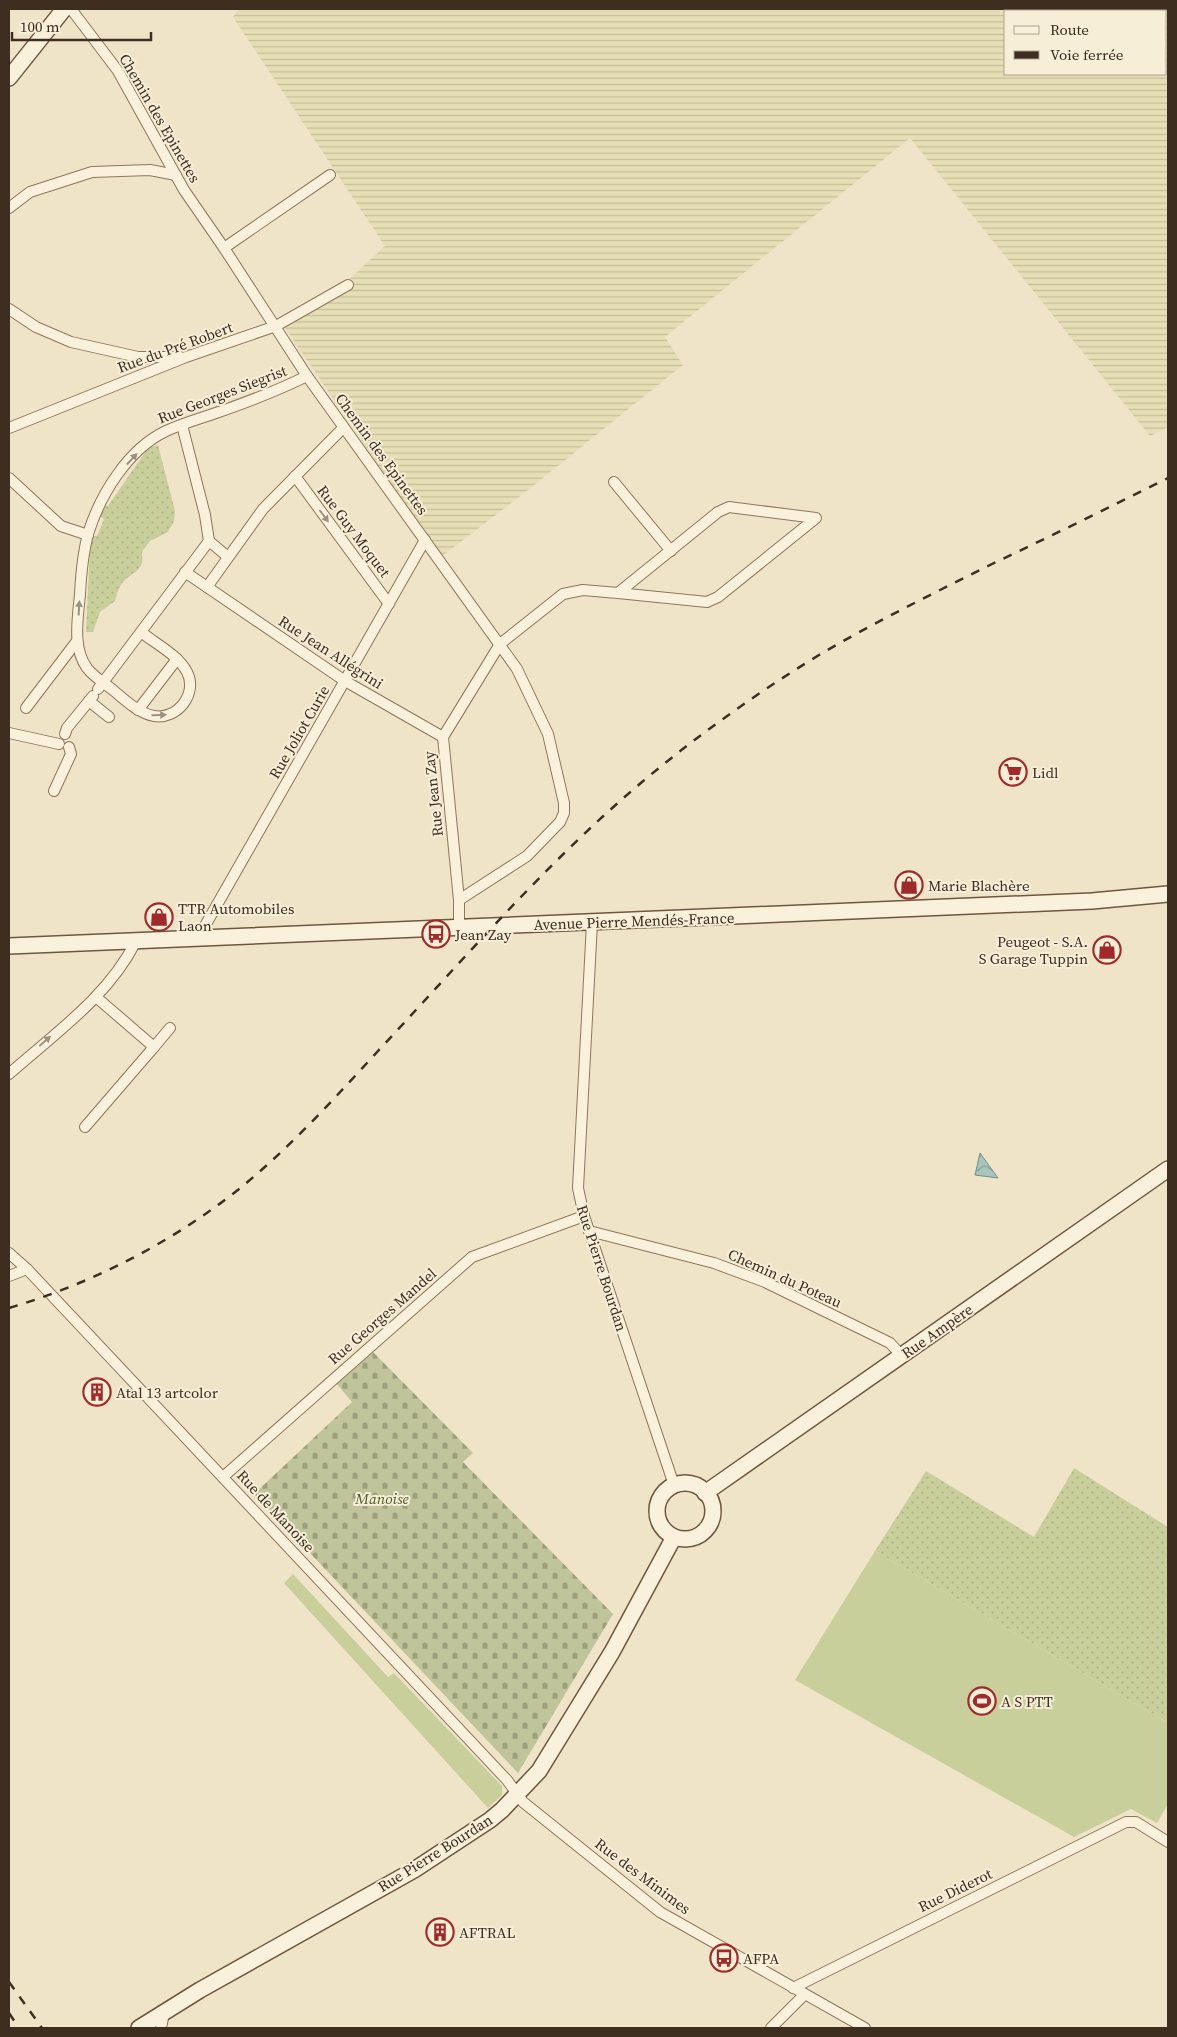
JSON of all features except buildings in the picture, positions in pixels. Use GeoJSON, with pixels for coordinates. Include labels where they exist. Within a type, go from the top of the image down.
{"type":"FeatureCollection","features":[{"type":"Feature","properties":{"kind":"street"},"geometry":{"type":"LineString","coordinates":[[9,78],[64,9]]}},
{"type":"Feature","properties":{"kind":"street","name":"Chemin des Epinettes"},"geometry":{"type":"LineString","coordinates":[[71,9],[118,71],[184,190],[276,326],[307,376],[500,644],[520,675],[548,734],[564,803],[564,813],[560,822],[528,856],[459,900]]}},
{"type":"Feature","properties":{"kind":"street"},"geometry":{"type":"LineString","coordinates":[[9,208],[30,192],[92,172],[150,170],[176,175]]}},
{"type":"Feature","properties":{"kind":"street"},"geometry":{"type":"LineString","coordinates":[[224,248],[330,175]]}},
{"type":"Feature","properties":{"kind":"street","name":"Rue du Pré Robert"},"geometry":{"type":"LineString","coordinates":[[9,428],[186,357],[276,326],[348,285]]}},
{"type":"Feature","properties":{"kind":"street"},"geometry":{"type":"LineString","coordinates":[[9,309],[36,327],[72,342],[138,357],[186,357]]}},
{"type":"Feature","properties":{"kind":"street","name":"Rue Georges Siegrist"},"geometry":{"type":"LineString","coordinates":[[96,692],[80,654],[77,641],[80,585],[88,535],[98,506],[134,456],[160,434],[269,394],[307,376]]}},
{"type":"Feature","properties":{"kind":"street"},"geometry":{"type":"LineString","coordinates":[[182,425],[205,515],[209,541],[228,557]]}},
{"type":"Feature","properties":{"kind":"street"},"geometry":{"type":"LineString","coordinates":[[207,587],[263,509],[343,428]]}},
{"type":"Feature","properties":{"kind":"street","name":"Rue Guy Moquet"},"geometry":{"type":"LineString","coordinates":[[294,476],[389,604]]}},
{"type":"Feature","properties":{"kind":"street"},"geometry":{"type":"LineString","coordinates":[[9,478],[61,526],[88,535]]}},
{"type":"Feature","properties":{"kind":"street"},"geometry":{"type":"LineString","coordinates":[[614,482],[671,551],[618,593]]}},
{"type":"Feature","properties":{"kind":"street","name":"Rue Jean Zay"},"geometry":{"type":"LineString","coordinates":[[459,927],[459,900],[443,736],[500,644],[563,594],[582,590],[701,601],[712,600],[816,518],[729,507],[718,512],[671,551]]}},
{"type":"Feature","properties":{"kind":"street","name":"Rue Joliot Curie"},"geometry":{"type":"LineString","coordinates":[[198,938],[425,540]]}},
{"type":"Feature","properties":{"kind":"street"},"geometry":{"type":"LineString","coordinates":[[54,791],[71,754],[59,738],[65,734],[67,728],[209,541]]}},
{"type":"Feature","properties":{"kind":"street","name":"Rue Jean Allégrini"},"geometry":{"type":"LineString","coordinates":[[185,572],[344,681],[443,736]]}},
{"type":"Feature","properties":{"kind":"street"},"geometry":{"type":"LineString","coordinates":[[96,692],[160,717],[176,710],[185,703],[189,694],[190,682],[186,671],[177,660],[141,632]]}},
{"type":"Feature","properties":{"kind":"street"},"geometry":{"type":"LineString","coordinates":[[26,708],[77,641]]}},
{"type":"Feature","properties":{"kind":"street"},"geometry":{"type":"LineString","coordinates":[[138,710],[177,660]]}},
{"type":"Feature","properties":{"kind":"street"},"geometry":{"type":"LineString","coordinates":[[96,692],[109,717]]}},
{"type":"Feature","properties":{"kind":"street"},"geometry":{"type":"LineString","coordinates":[[9,733],[64,746]]}},
{"type":"Feature","properties":{"kind":"street","name":"Avenue Pierre Mendés-France"},"geometry":{"type":"LineString","coordinates":[[9,946],[1092,901],[1168,894]]}},
{"type":"Feature","properties":{"kind":"street","name":"Avenue Pierre Mendés-France"},"geometry":{"type":"LineString","coordinates":[[1110,900],[1168,902]]}},
{"type":"Feature","properties":{"kind":"street","name":"Rue Pierre Bourdan"},"geometry":{"type":"LineString","coordinates":[[592,922],[578,1188],[589,1232],[674,1485]]}},
{"type":"Feature","properties":{"kind":"street"},"geometry":{"type":"LineString","coordinates":[[9,1074],[96,997],[130,955],[136,941]]}},
{"type":"Feature","properties":{"kind":"street"},"geometry":{"type":"LineString","coordinates":[[96,997],[154,1046]]}},
{"type":"Feature","properties":{"kind":"street"},"geometry":{"type":"LineString","coordinates":[[85,1128],[170,1028]]}},
{"type":"Feature","properties":{"kind":"street","name":"Rue Ampère"},"geometry":{"type":"LineString","coordinates":[[705,1493],[1168,1169]]}},
{"type":"Feature","properties":{"kind":"street","name":"Rue Georges Mandel"},"geometry":{"type":"LineString","coordinates":[[223,1477],[472,1257],[584,1216]]}},
{"type":"Feature","properties":{"kind":"street","name":"Chemin du Poteau"},"geometry":{"type":"LineString","coordinates":[[589,1232],[714,1263],[765,1282],[890,1342],[902,1356]]}},
{"type":"Feature","properties":{"kind":"street","name":"Rue de Manoise"},"geometry":{"type":"LineString","coordinates":[[9,1252],[223,1477],[500,1773],[517,1794]]}},
{"type":"Feature","properties":{"kind":"street"},"geometry":{"type":"LineString","coordinates":[[9,1276],[27,1269]]}},
{"type":"Feature","properties":{"kind":"street"},"geometry":{"type":"LineString","coordinates":[[674,1485],[693,1485],[705,1493],[713,1510],[706,1530],[689,1539],[674,1537],[661,1527],[656,1511],[661,1496],[674,1485]]}},
{"type":"Feature","properties":{"kind":"street","name":"Rue Pierre Bourdan"},"geometry":{"type":"LineString","coordinates":[[150,2027],[164,2013],[200,1990],[414,1870],[490,1820],[539,1771],[612,1652],[674,1537]]}},
{"type":"Feature","properties":{"kind":"street","name":"Rue des Minimes"},"geometry":{"type":"LineString","coordinates":[[517,1794],[523,1802],[660,1912],[865,2028]]}},
{"type":"Feature","properties":{"kind":"street","name":"Rue Diderot"},"geometry":{"type":"LineString","coordinates":[[793,1988],[1126,1822],[1136,1822],[1168,1842]]}},
{"type":"Feature","properties":{"kind":"street"},"geometry":{"type":"LineString","coordinates":[[771,2028],[804,1994]]}},
{"type":"Feature","properties":{"kind":"shaded area"},"geometry":{"type":"Polygon","coordinates":[[[239,9],[1168,9],[1168,427],[1150,436],[910,138],[665,337],[683,365],[518,498],[441,557],[281,322],[342,286],[385,246],[233,17],[239,9]]]}},
{"type":"Feature","properties":{"kind":"green space"},"geometry":{"type":"Polygon","coordinates":[[[158,445],[175,511],[174,521],[168,532],[150,541],[142,552],[140,567],[121,584],[115,601],[100,612],[93,632],[86,632],[92,536],[97,536],[104,519],[100,516],[104,506],[108,506],[148,448],[158,445]]]}},
{"type":"Feature","properties":{"kind":"green space","name":"Manoise"},"geometry":{"type":"Polygon","coordinates":[[[372,1351],[473,1453],[463,1462],[613,1614],[518,1773],[254,1494],[352,1402],[336,1383],[372,1351]]]}},
{"type":"Feature","properties":{"kind":"green space"},"geometry":{"type":"Polygon","coordinates":[[[1074,1468],[1168,1527],[1168,1723],[875,1551],[926,1471],[1034,1537],[1074,1468]]]}},
{"type":"Feature","properties":{"kind":"green space","name":"A S PTT"},"geometry":{"type":"Polygon","coordinates":[[[875,1551],[1168,1723],[1168,1804],[1157,1823],[1131,1809],[1074,1837],[795,1680],[875,1551]]]}},
{"type":"Feature","properties":{"kind":"green space"},"geometry":{"type":"Polygon","coordinates":[[[293,1574],[388,1677],[394,1673],[502,1786],[502,1795],[488,1808],[284,1583],[293,1574]]]}},
{"type":"Feature","properties":{"kind":"water"},"geometry":{"type":"Polygon","coordinates":[[[980,1153],[998,1178],[975,1175],[980,1153]]]}},
{"type":"Feature","properties":{"kind":"railway"},"geometry":{"type":"LineString","coordinates":[[9,1308],[69,1287],[127,1261],[182,1230],[254,1177],[309,1125],[506,912],[572,845],[642,782],[728,715],[796,669],[862,631],[992,564],[1168,478]]}},
{"type":"Feature","properties":{"kind":"railway"},"geometry":{"type":"LineString","coordinates":[[9,1982],[42,2028]]}},
{"type":"Feature","properties":{"kind":"railway"},"geometry":{"type":"LineString","coordinates":[[9,2013],[19,2028]]}},
{"type":"Feature","properties":{"kind":"place","name":"Lidl"},"geometry":{"type":"Point","coordinates":[1013,772]}},
{"type":"Feature","properties":{"kind":"place","name":"Marie Blachère"},"geometry":{"type":"Point","coordinates":[909,885]}},
{"type":"Feature","properties":{"kind":"place","name":"TTR Automobiles Laon"},"geometry":{"type":"Point","coordinates":[159,917]}},
{"type":"Feature","properties":{"kind":"place","name":"Jean Zay"},"geometry":{"type":"Point","coordinates":[436,934]}},
{"type":"Feature","properties":{"kind":"place","name":"Peugeot - S.A. S Garage Tuppin"},"geometry":{"type":"Point","coordinates":[1107,950]}},
{"type":"Feature","properties":{"kind":"place","name":"Atal 13 artcolor"},"geometry":{"type":"Point","coordinates":[97,1392]}},
{"type":"Feature","properties":{"kind":"place","name":"A S PTT"},"geometry":{"type":"Point","coordinates":[982,1701]}},
{"type":"Feature","properties":{"kind":"place","name":"AFTRAL"},"geometry":{"type":"Point","coordinates":[440,1932]}},
{"type":"Feature","properties":{"kind":"place","name":"AFPA"},"geometry":{"type":"Point","coordinates":[724,1958]}}]}
